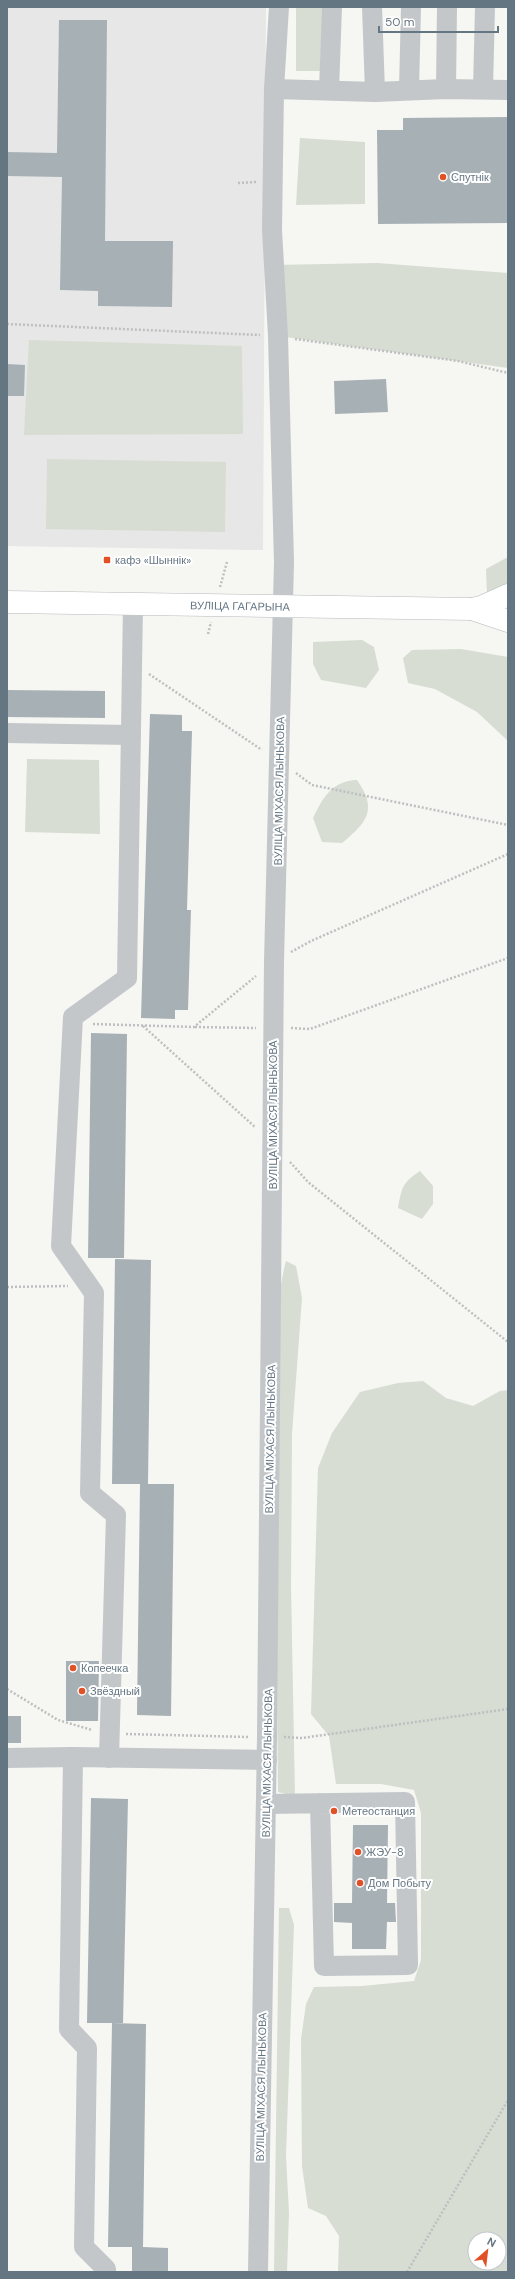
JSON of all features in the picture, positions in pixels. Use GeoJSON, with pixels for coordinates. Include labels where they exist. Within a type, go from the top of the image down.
{"type":"FeatureCollection","features":[{"type":"Feature","properties":{"kind":"main road","name":"ВУЛІЦА ГАГАРЫНА"},"geometry":{"type":"LineString","coordinates":[[7,602],[472,609],[481,607],[508,594]]}},
{"type":"Feature","properties":{"kind":"main road","name":"ВУЛІЦА ГАГАРЫНА"},"geometry":{"type":"LineString","coordinates":[[472,609],[508,621]]}},
{"type":"Feature","properties":{"kind":"street","name":"ВУЛІЦА МІХАСЯ ЛЫНЬКОВА"},"geometry":{"type":"LineString","coordinates":[[258,2272],[267,1760],[274,1028],[279,762],[284,607],[278,336],[272,230],[274,89],[279,7]]}},
{"type":"Feature","properties":{"kind":"street"},"geometry":{"type":"LineString","coordinates":[[329,90],[332,7]]}},
{"type":"Feature","properties":{"kind":"street"},"geometry":{"type":"LineString","coordinates":[[372,7],[375,92]]}},
{"type":"Feature","properties":{"kind":"street"},"geometry":{"type":"LineString","coordinates":[[409,90],[411,7]]}},
{"type":"Feature","properties":{"kind":"street"},"geometry":{"type":"LineString","coordinates":[[446,88],[447,7]]}},
{"type":"Feature","properties":{"kind":"street"},"geometry":{"type":"LineString","coordinates":[[483,89],[485,7]]}},
{"type":"Feature","properties":{"kind":"street"},"geometry":{"type":"LineString","coordinates":[[274,89],[375,92],[446,88],[508,90]]}},
{"type":"Feature","properties":{"kind":"street"},"geometry":{"type":"LineString","coordinates":[[110,1758],[116,1515],[90,1493],[94,1292],[61,1246],[73,1017],[127,978],[133,604]]}},
{"type":"Feature","properties":{"kind":"street"},"geometry":{"type":"LineString","coordinates":[[7,733],[131,735]]}},
{"type":"Feature","properties":{"kind":"street"},"geometry":{"type":"LineString","coordinates":[[73,1757],[68,2029],[87,2048],[84,2247],[106,2269],[106,2272]]}},
{"type":"Feature","properties":{"kind":"street"},"geometry":{"type":"LineString","coordinates":[[7,1758],[73,1757],[267,1760]]}},
{"type":"Feature","properties":{"kind":"street"},"geometry":{"type":"LineString","coordinates":[[266,1804],[320,1803],[405,1802],[408,1965],[324,1966],[320,1803]]}},
{"type":"Feature","properties":{"kind":"path"},"geometry":{"type":"LineString","coordinates":[[7,324],[278,336],[458,361],[508,373]]}},
{"type":"Feature","properties":{"kind":"path"},"geometry":{"type":"LineString","coordinates":[[132,662],[312,785],[508,825]]}},
{"type":"Feature","properties":{"kind":"path"},"geometry":{"type":"LineString","coordinates":[[194,1027],[310,1029],[508,958]]}},
{"type":"Feature","properties":{"kind":"path"},"geometry":{"type":"LineString","coordinates":[[143,1026],[273,1142],[308,1182],[508,1342]]}},
{"type":"Feature","properties":{"kind":"path"},"geometry":{"type":"LineString","coordinates":[[7,1287],[89,1285]]}},
{"type":"Feature","properties":{"kind":"path"},"geometry":{"type":"LineString","coordinates":[[7,1689],[58,1720],[110,1735],[302,1738],[508,1709]]}},
{"type":"Feature","properties":{"kind":"path"},"geometry":{"type":"LineString","coordinates":[[407,2272],[508,2100]]}},
{"type":"Feature","properties":{"kind":"shaded area"},"geometry":{"type":"Polygon","coordinates":[[[7,7],[266,7],[263,550],[7,546],[7,7]]]}},
{"type":"Feature","properties":{"kind":"shaded area"},"geometry":{"type":"Polygon","coordinates":[[[296,7],[323,7],[320,71],[296,71],[296,7]]]}},
{"type":"Feature","properties":{"kind":"shaded area"},"geometry":{"type":"Polygon","coordinates":[[[300,138],[365,142],[365,204],[296,205],[300,138]]]}},
{"type":"Feature","properties":{"kind":"shaded area"},"geometry":{"type":"Polygon","coordinates":[[[377,263],[508,273],[508,368],[278,336],[274,265],[377,263]]]}},
{"type":"Feature","properties":{"kind":"shaded area"},"geometry":{"type":"Polygon","coordinates":[[[29,340],[242,346],[243,434],[24,435],[29,340]]]}},
{"type":"Feature","properties":{"kind":"shaded area"},"geometry":{"type":"Polygon","coordinates":[[[47,459],[226,462],[225,532],[46,529],[47,459]]]}},
{"type":"Feature","properties":{"kind":"shaded area"},"geometry":{"type":"Polygon","coordinates":[[[508,557],[508,585],[487,597],[486,569],[508,557]]]}},
{"type":"Feature","properties":{"kind":"shaded area"},"geometry":{"type":"Polygon","coordinates":[[[362,640],[374,647],[379,670],[366,688],[321,680],[313,664],[313,642],[362,640]]]}},
{"type":"Feature","properties":{"kind":"shaded area"},"geometry":{"type":"Polygon","coordinates":[[[461,649],[508,657],[508,741],[477,712],[435,689],[408,683],[403,658],[412,650],[461,649]]]}},
{"type":"Feature","properties":{"kind":"shaded area"},"geometry":{"type":"Polygon","coordinates":[[[27,759],[99,760],[100,834],[25,832],[27,759]]]}},
{"type":"Feature","properties":{"kind":"shaded area"},"geometry":{"type":"Polygon","coordinates":[[[357,780],[367,800],[367,815],[358,829],[342,843],[322,842],[313,818],[321,803],[329,792],[341,783],[357,780]]]}},
{"type":"Feature","properties":{"kind":"shaded area"},"geometry":{"type":"Polygon","coordinates":[[[420,1171],[433,1186],[433,1204],[422,1219],[398,1208],[402,1190],[406,1182],[420,1171]]]}},
{"type":"Feature","properties":{"kind":"shaded area"},"geometry":{"type":"Polygon","coordinates":[[[286,1261],[296,1266],[302,1298],[292,1434],[291,1586],[295,1796],[278,1792],[276,1556],[277,1337],[279,1299],[286,1261]]]}},
{"type":"Feature","properties":{"kind":"shaded area"},"geometry":{"type":"Polygon","coordinates":[[[423,1381],[446,1398],[473,1406],[500,1391],[508,1390],[508,2272],[338,2272],[339,2236],[326,2216],[308,2208],[302,2166],[301,2039],[306,2004],[314,1987],[362,1986],[414,1981],[421,1960],[421,1813],[414,1790],[381,1784],[336,1784],[329,1736],[311,1714],[318,1468],[332,1433],[360,1392],[398,1383],[423,1381]]]}},
{"type":"Feature","properties":{"kind":"shaded area"},"geometry":{"type":"Polygon","coordinates":[[[279,1908],[289,1908],[294,1925],[286,2156],[289,2213],[287,2272],[274,2272],[279,1908]]]}},
{"type":"Feature","properties":{"kind":"building"},"geometry":{"type":"Polygon","coordinates":[[[59,20],[107,20],[105,241],[173,241],[172,307],[98,306],[98,291],[60,290],[62,177],[7,176],[7,152],[57,153],[59,20]]]}},
{"type":"Feature","properties":{"kind":"building","name":"Спутнік"},"geometry":{"type":"Polygon","coordinates":[[[508,117],[508,223],[378,224],[377,130],[403,130],[403,118],[508,117]]]}},
{"type":"Feature","properties":{"kind":"building"},"geometry":{"type":"Polygon","coordinates":[[[7,364],[25,365],[24,396],[7,396],[7,364]]]}},
{"type":"Feature","properties":{"kind":"building"},"geometry":{"type":"Polygon","coordinates":[[[386,379],[388,412],[335,414],[334,381],[386,379]]]}},
{"type":"Feature","properties":{"kind":"building"},"geometry":{"type":"Polygon","coordinates":[[[7,690],[105,691],[105,718],[7,717],[7,690]]]}},
{"type":"Feature","properties":{"kind":"building"},"geometry":{"type":"Polygon","coordinates":[[[150,714],[182,715],[182,731],[192,731],[187,910],[191,910],[188,1010],[175,1010],[175,1019],[141,1018],[150,714]]]}},
{"type":"Feature","properties":{"kind":"building"},"geometry":{"type":"Polygon","coordinates":[[[91,1033],[127,1034],[124,1258],[88,1258],[91,1033]]]}},
{"type":"Feature","properties":{"kind":"building"},"geometry":{"type":"Polygon","coordinates":[[[115,1259],[151,1260],[148,1484],[112,1484],[115,1259]]]}},
{"type":"Feature","properties":{"kind":"building"},"geometry":{"type":"Polygon","coordinates":[[[140,1484],[174,1484],[171,1716],[137,1715],[140,1484]]]}},
{"type":"Feature","properties":{"kind":"building","name":"Звёздный"},"geometry":{"type":"Polygon","coordinates":[[[66,1661],[99,1661],[98,1721],[66,1721],[66,1661]]]}},
{"type":"Feature","properties":{"kind":"building"},"geometry":{"type":"Polygon","coordinates":[[[7,1716],[21,1716],[21,1743],[7,1743],[7,1716]]]}},
{"type":"Feature","properties":{"kind":"building"},"geometry":{"type":"Polygon","coordinates":[[[91,1798],[128,1799],[123,2023],[87,2023],[91,1798]]]}},
{"type":"Feature","properties":{"kind":"building"},"geometry":{"type":"Polygon","coordinates":[[[353,1825],[388,1825],[387,1903],[395,1903],[396,1922],[387,1922],[386,1949],[352,1949],[352,1923],[334,1922],[334,1903],[352,1903],[353,1825]]]}},
{"type":"Feature","properties":{"kind":"building"},"geometry":{"type":"Polygon","coordinates":[[[112,2023],[146,2024],[143,2247],[168,2248],[168,2272],[132,2272],[132,2247],[108,2247],[112,2023]]]}},
{"type":"Feature","properties":{"kind":"place","name":"Спутнік"},"geometry":{"type":"Point","coordinates":[443,177]}},
{"type":"Feature","properties":{"kind":"place","name":"кафэ «Шыннік»"},"geometry":{"type":"Point","coordinates":[107,560]}},
{"type":"Feature","properties":{"kind":"place","name":"Копеечка"},"geometry":{"type":"Point","coordinates":[73,1668]}},
{"type":"Feature","properties":{"kind":"place","name":"Звёздный"},"geometry":{"type":"Point","coordinates":[82,1691]}},
{"type":"Feature","properties":{"kind":"place","name":"Метеостанция"},"geometry":{"type":"Point","coordinates":[334,1811]}},
{"type":"Feature","properties":{"kind":"place","name":"ЖЭУ-8"},"geometry":{"type":"Point","coordinates":[358,1852]}},
{"type":"Feature","properties":{"kind":"place","name":"Дом Побыту"},"geometry":{"type":"Point","coordinates":[360,1883]}}]}
